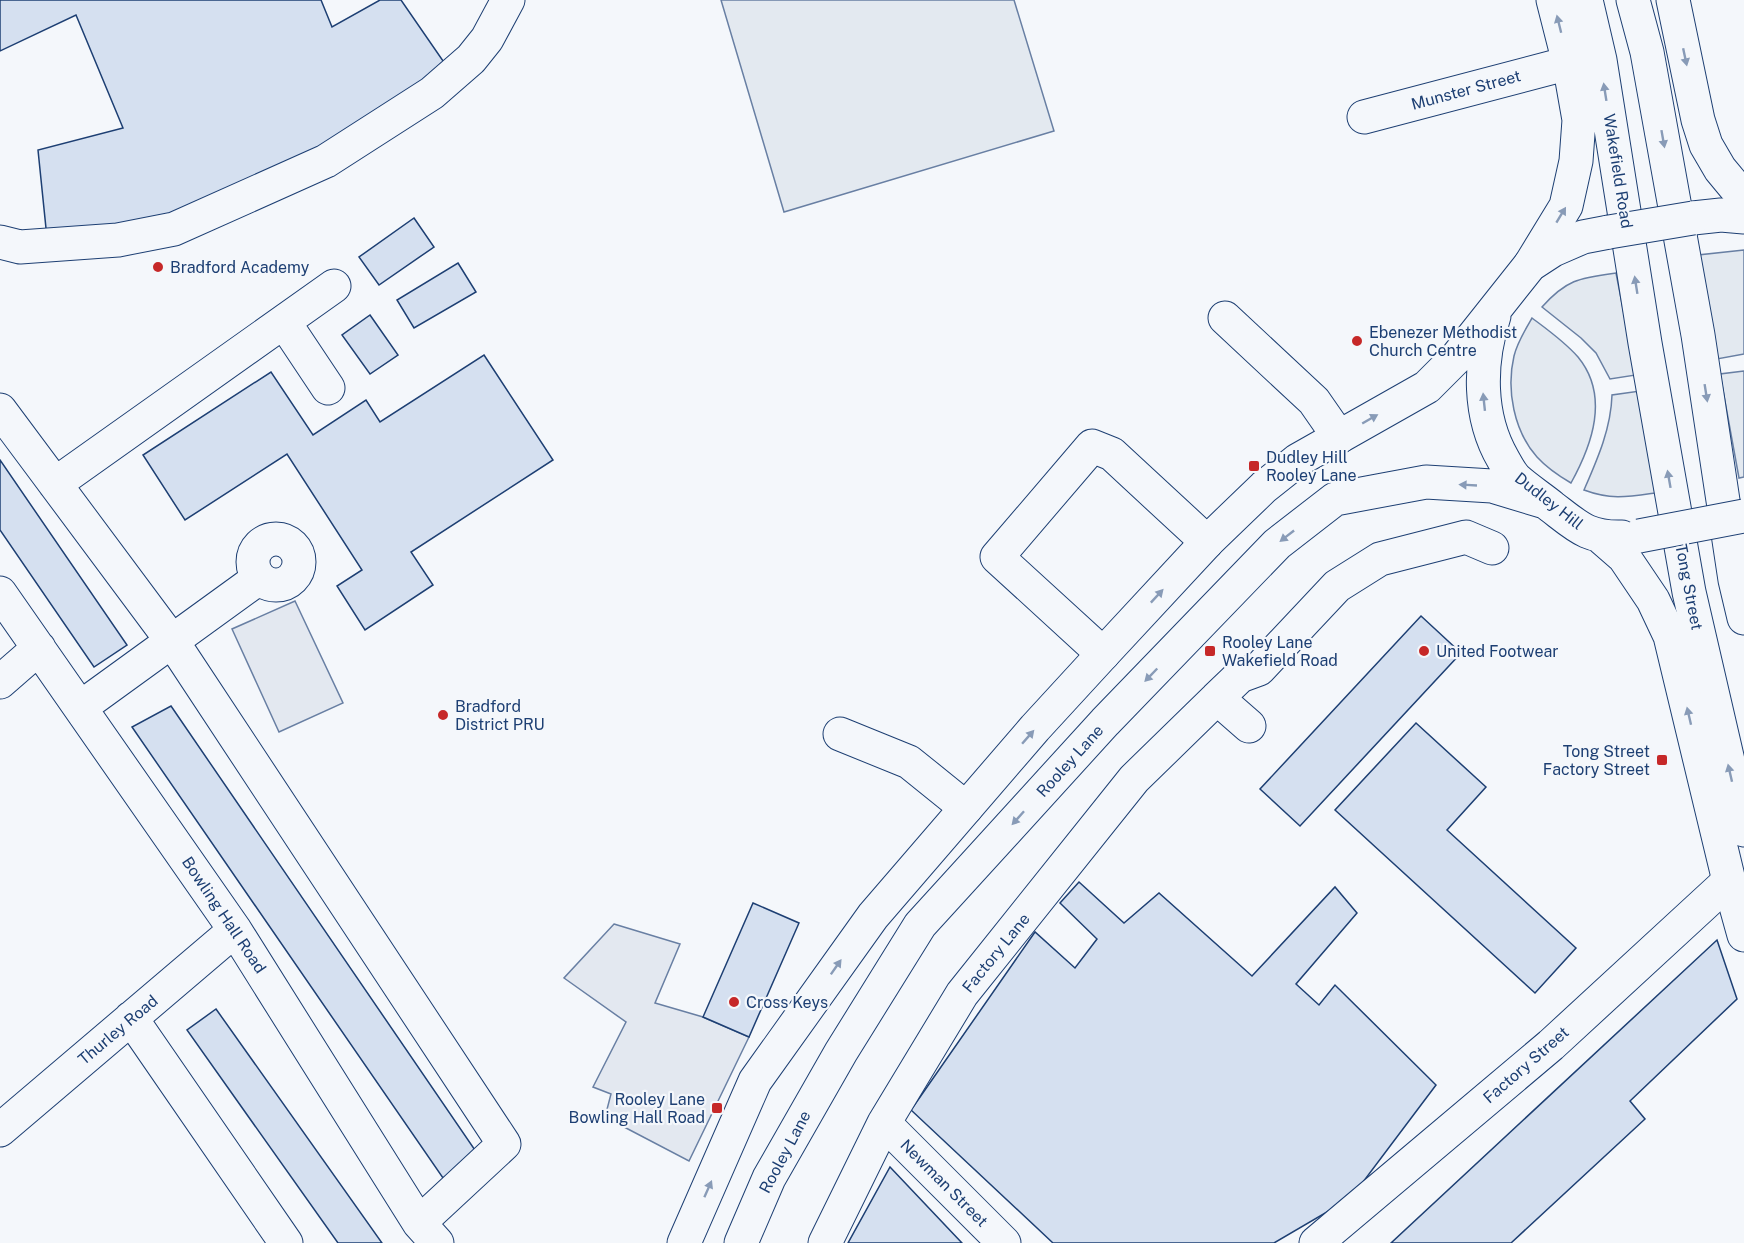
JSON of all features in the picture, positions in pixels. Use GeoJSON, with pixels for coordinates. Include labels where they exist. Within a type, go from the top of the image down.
{"type":"FeatureCollection","features":[{"type":"Feature","properties":{"kind":"main road"},"geometry":{"type":"LineString","coordinates":[[0,242],[20,247],[42,246],[118,240],[174,229],[326,161],[432,93],[471,59],[487,39],[508,0]]}},
{"type":"Feature","properties":{"kind":"main road"},"geometry":{"type":"LineString","coordinates":[[1530,265],[1566,206],[1576,161],[1579,120],[1569,63],[1553,0]]}},
{"type":"Feature","properties":{"kind":"main road","name":"Wakefield Road"},"geometry":{"type":"LineString","coordinates":[[1586,0],[1600,60],[1645,342]]}},
{"type":"Feature","properties":{"kind":"main road"},"geometry":{"type":"LineString","coordinates":[[1633,0],[1647,52],[1698,335],[1735,580],[1744,618]]}},
{"type":"Feature","properties":{"kind":"main road"},"geometry":{"type":"LineString","coordinates":[[1673,0],[1698,120],[1706,145],[1720,169],[1744,198]]}},
{"type":"Feature","properties":{"kind":"main road","name":"Munster Street"},"geometry":{"type":"LineString","coordinates":[[1364,117],[1569,63]]}},
{"type":"Feature","properties":{"kind":"main road","name":"Dudley Hill"},"geometry":{"type":"LineString","coordinates":[[1744,217],[1721,215],[1693,218],[1583,237],[1553,250],[1530,265],[1497,306],[1488,334],[1483,393],[1486,419],[1496,446],[1514,477],[1576,526],[1601,537],[1639,536],[1744,516]]}},
{"type":"Feature","properties":{"kind":"main road"},"geometry":{"type":"LineString","coordinates":[[55,484],[334,286]]}},
{"type":"Feature","properties":{"kind":"main road"},"geometry":{"type":"LineString","coordinates":[[684,1243],[755,1081],[873,916],[966,808],[1102,654],[1207,542],[1264,487],[1298,460],[1427,387],[1457,357],[1497,306]]}},
{"type":"Feature","properties":{"kind":"main road"},"geometry":{"type":"LineString","coordinates":[[1225,318],[1314,400],[1339,437]]}},
{"type":"Feature","properties":{"kind":"main road"},"geometry":{"type":"LineString","coordinates":[[284,322],[328,388]]}},
{"type":"Feature","properties":{"kind":"main road","name":"Tong Street"},"geometry":{"type":"LineString","coordinates":[[1645,342],[1689,592],[1744,830]]}},
{"type":"Feature","properties":{"kind":"main road"},"geometry":{"type":"LineString","coordinates":[[0,410],[172,641],[504,1144],[428,1233]]}},
{"type":"Feature","properties":{"kind":"main road"},"geometry":{"type":"LineString","coordinates":[[1102,654],[997,557],[1092,446],[1112,454],[1207,542]]}},
{"type":"Feature","properties":{"kind":"main road","name":"Rooley Lane"},"geometry":{"type":"LineString","coordinates":[[741,1243],[774,1168],[841,1052],[920,926],[1105,722],[1277,544],[1335,499],[1426,482],[1492,486],[1545,502]]}},
{"type":"Feature","properties":{"kind":"main road","name":"Factory Lane"},"geometry":{"type":"LineString","coordinates":[[825,1243],[884,1123],[962,994],[1134,779],[1240,676],[1259,669],[1337,586],[1380,559],[1466,537],[1492,548]]}},
{"type":"Feature","properties":{"kind":"main road"},"geometry":{"type":"LineString","coordinates":[[1601,537],[1624,557],[1653,600],[1670,636],[1744,935]]}},
{"type":"Feature","properties":{"kind":"main road"},"geometry":{"type":"LineString","coordinates":[[81,706],[259,578]]}},
{"type":"Feature","properties":{"kind":"main road","name":"Bowling Hall Road"},"geometry":{"type":"LineString","coordinates":[[0,593],[236,930],[428,1233]]}},
{"type":"Feature","properties":{"kind":"main road"},"geometry":{"type":"LineString","coordinates":[[0,682],[39,648]]}},
{"type":"Feature","properties":{"kind":"main road"},"geometry":{"type":"LineString","coordinates":[[1216,698],[1249,726]]}},
{"type":"Feature","properties":{"kind":"main road"},"geometry":{"type":"LineString","coordinates":[[840,734],[909,762],[966,808]]}},
{"type":"Feature","properties":{"kind":"main road","name":"Factory Street"},"geometry":{"type":"LineString","coordinates":[[1316,1243],[1551,1045],[1729,881]]}},
{"type":"Feature","properties":{"kind":"main road","name":"Thurley Road"},"geometry":{"type":"LineString","coordinates":[[0,1130],[236,930]]}},
{"type":"Feature","properties":{"kind":"main road"},"geometry":{"type":"LineString","coordinates":[[131,1018],[286,1243]]}},
{"type":"Feature","properties":{"kind":"main road","name":"Newman Street"},"geometry":{"type":"LineString","coordinates":[[884,1123],[1004,1243]]}},
{"type":"Feature","properties":{"kind":"shaded area"},"geometry":{"type":"Polygon","coordinates":[[[721,0],[1014,0],[1054,131],[784,212],[721,0]]]}},
{"type":"Feature","properties":{"kind":"shaded area"},"geometry":{"type":"Polygon","coordinates":[[[1744,250],[1744,354],[1717,359],[1698,255],[1744,250]]]}},
{"type":"Feature","properties":{"kind":"shaded area"},"geometry":{"type":"Polygon","coordinates":[[[1616,273],[1636,375],[1610,379],[1596,353],[1542,307],[1559,291],[1575,281],[1616,273]]]}},
{"type":"Feature","properties":{"kind":"shaded area"},"geometry":{"type":"Polygon","coordinates":[[[1532,318],[1562,341],[1578,357],[1588,372],[1593,388],[1595,404],[1591,437],[1571,483],[1553,472],[1529,447],[1514,410],[1511,382],[1514,356],[1519,341],[1532,318]]]}},
{"type":"Feature","properties":{"kind":"shaded area"},"geometry":{"type":"Polygon","coordinates":[[[1744,371],[1744,477],[1739,478],[1720,374],[1744,371]]]}},
{"type":"Feature","properties":{"kind":"shaded area"},"geometry":{"type":"Polygon","coordinates":[[[1640,391],[1655,493],[1619,497],[1584,490],[1606,432],[1612,395],[1640,391]]]}},
{"type":"Feature","properties":{"kind":"shaded area"},"geometry":{"type":"Polygon","coordinates":[[[295,601],[343,703],[279,732],[232,629],[295,601]]]}},
{"type":"Feature","properties":{"kind":"shaded area"},"geometry":{"type":"Polygon","coordinates":[[[614,924],[680,944],[655,1003],[703,1017],[749,1037],[689,1161],[605,1117],[611,1094],[593,1087],[626,1022],[564,978],[614,924]]]}},
{"type":"Feature","properties":{"kind":"building"},"geometry":{"type":"Polygon","coordinates":[[[0,0],[321,0],[332,27],[380,0],[401,0],[450,71],[227,202],[47,238],[38,150],[123,128],[76,15],[0,51],[0,0]]]}},
{"type":"Feature","properties":{"kind":"building"},"geometry":{"type":"Polygon","coordinates":[[[414,218],[434,247],[379,285],[359,257],[414,218]]]}},
{"type":"Feature","properties":{"kind":"building"},"geometry":{"type":"Polygon","coordinates":[[[458,263],[476,292],[414,328],[397,300],[458,263]]]}},
{"type":"Feature","properties":{"kind":"building"},"geometry":{"type":"Polygon","coordinates":[[[370,315],[398,355],[370,374],[342,335],[370,315]]]}},
{"type":"Feature","properties":{"kind":"building"},"geometry":{"type":"Polygon","coordinates":[[[484,355],[553,460],[411,552],[433,585],[365,630],[337,586],[362,570],[287,454],[185,520],[143,455],[271,372],[313,435],[366,400],[380,422],[484,355]]]}},
{"type":"Feature","properties":{"kind":"building"},"geometry":{"type":"Polygon","coordinates":[[[0,460],[127,645],[94,667],[0,530],[0,460]]]}},
{"type":"Feature","properties":{"kind":"building"},"geometry":{"type":"Polygon","coordinates":[[[1421,616],[1461,653],[1300,826],[1260,789],[1421,616]]]}},
{"type":"Feature","properties":{"kind":"building"},"geometry":{"type":"Polygon","coordinates":[[[171,706],[477,1153],[443,1178],[132,727],[171,706]]]}},
{"type":"Feature","properties":{"kind":"building"},"geometry":{"type":"Polygon","coordinates":[[[1416,723],[1486,787],[1447,830],[1576,948],[1535,993],[1335,810],[1416,723]]]}},
{"type":"Feature","properties":{"kind":"building"},"geometry":{"type":"Polygon","coordinates":[[[1079,882],[1124,923],[1159,893],[1252,976],[1335,887],[1357,913],[1296,984],[1319,1005],[1335,985],[1436,1085],[1351,1198],[1274,1243],[1053,1243],[911,1110],[1035,932],[1075,968],[1097,939],[1060,903],[1079,882]]]}},
{"type":"Feature","properties":{"kind":"building"},"geometry":{"type":"Polygon","coordinates":[[[753,903],[799,923],[749,1037],[703,1017],[753,903]]]}},
{"type":"Feature","properties":{"kind":"building"},"geometry":{"type":"Polygon","coordinates":[[[1717,940],[1737,999],[1630,1101],[1645,1119],[1511,1243],[1391,1243],[1717,940]]]}},
{"type":"Feature","properties":{"kind":"building"},"geometry":{"type":"Polygon","coordinates":[[[216,1009],[382,1243],[338,1243],[187,1030],[216,1009]]]}},
{"type":"Feature","properties":{"kind":"building"},"geometry":{"type":"Polygon","coordinates":[[[890,1167],[962,1243],[848,1243],[890,1167]]]}},
{"type":"Feature","properties":{"kind":"place","name":"Bradford Academy"},"geometry":{"type":"Point","coordinates":[158,267]}},
{"type":"Feature","properties":{"kind":"place","name":"Ebenezer Methodist Church Centre"},"geometry":{"type":"Point","coordinates":[1357,341]}},
{"type":"Feature","properties":{"kind":"place","name":"Dudley Hill Rooley Lane"},"geometry":{"type":"Point","coordinates":[1254,466]}},
{"type":"Feature","properties":{"kind":"place","name":"Rooley Lane Wakefield Road"},"geometry":{"type":"Point","coordinates":[1210,651]}},
{"type":"Feature","properties":{"kind":"place","name":"United Footwear"},"geometry":{"type":"Point","coordinates":[1424,651]}},
{"type":"Feature","properties":{"kind":"place","name":"Bradford District PRU"},"geometry":{"type":"Point","coordinates":[443,715]}},
{"type":"Feature","properties":{"kind":"place","name":"Tong Street Factory Street"},"geometry":{"type":"Point","coordinates":[1662,760]}},
{"type":"Feature","properties":{"kind":"place","name":"Cross Keys"},"geometry":{"type":"Point","coordinates":[734,1002]}},
{"type":"Feature","properties":{"kind":"place","name":"Rooley Lane Bowling Hall Road"},"geometry":{"type":"Point","coordinates":[717,1108]}}]}
